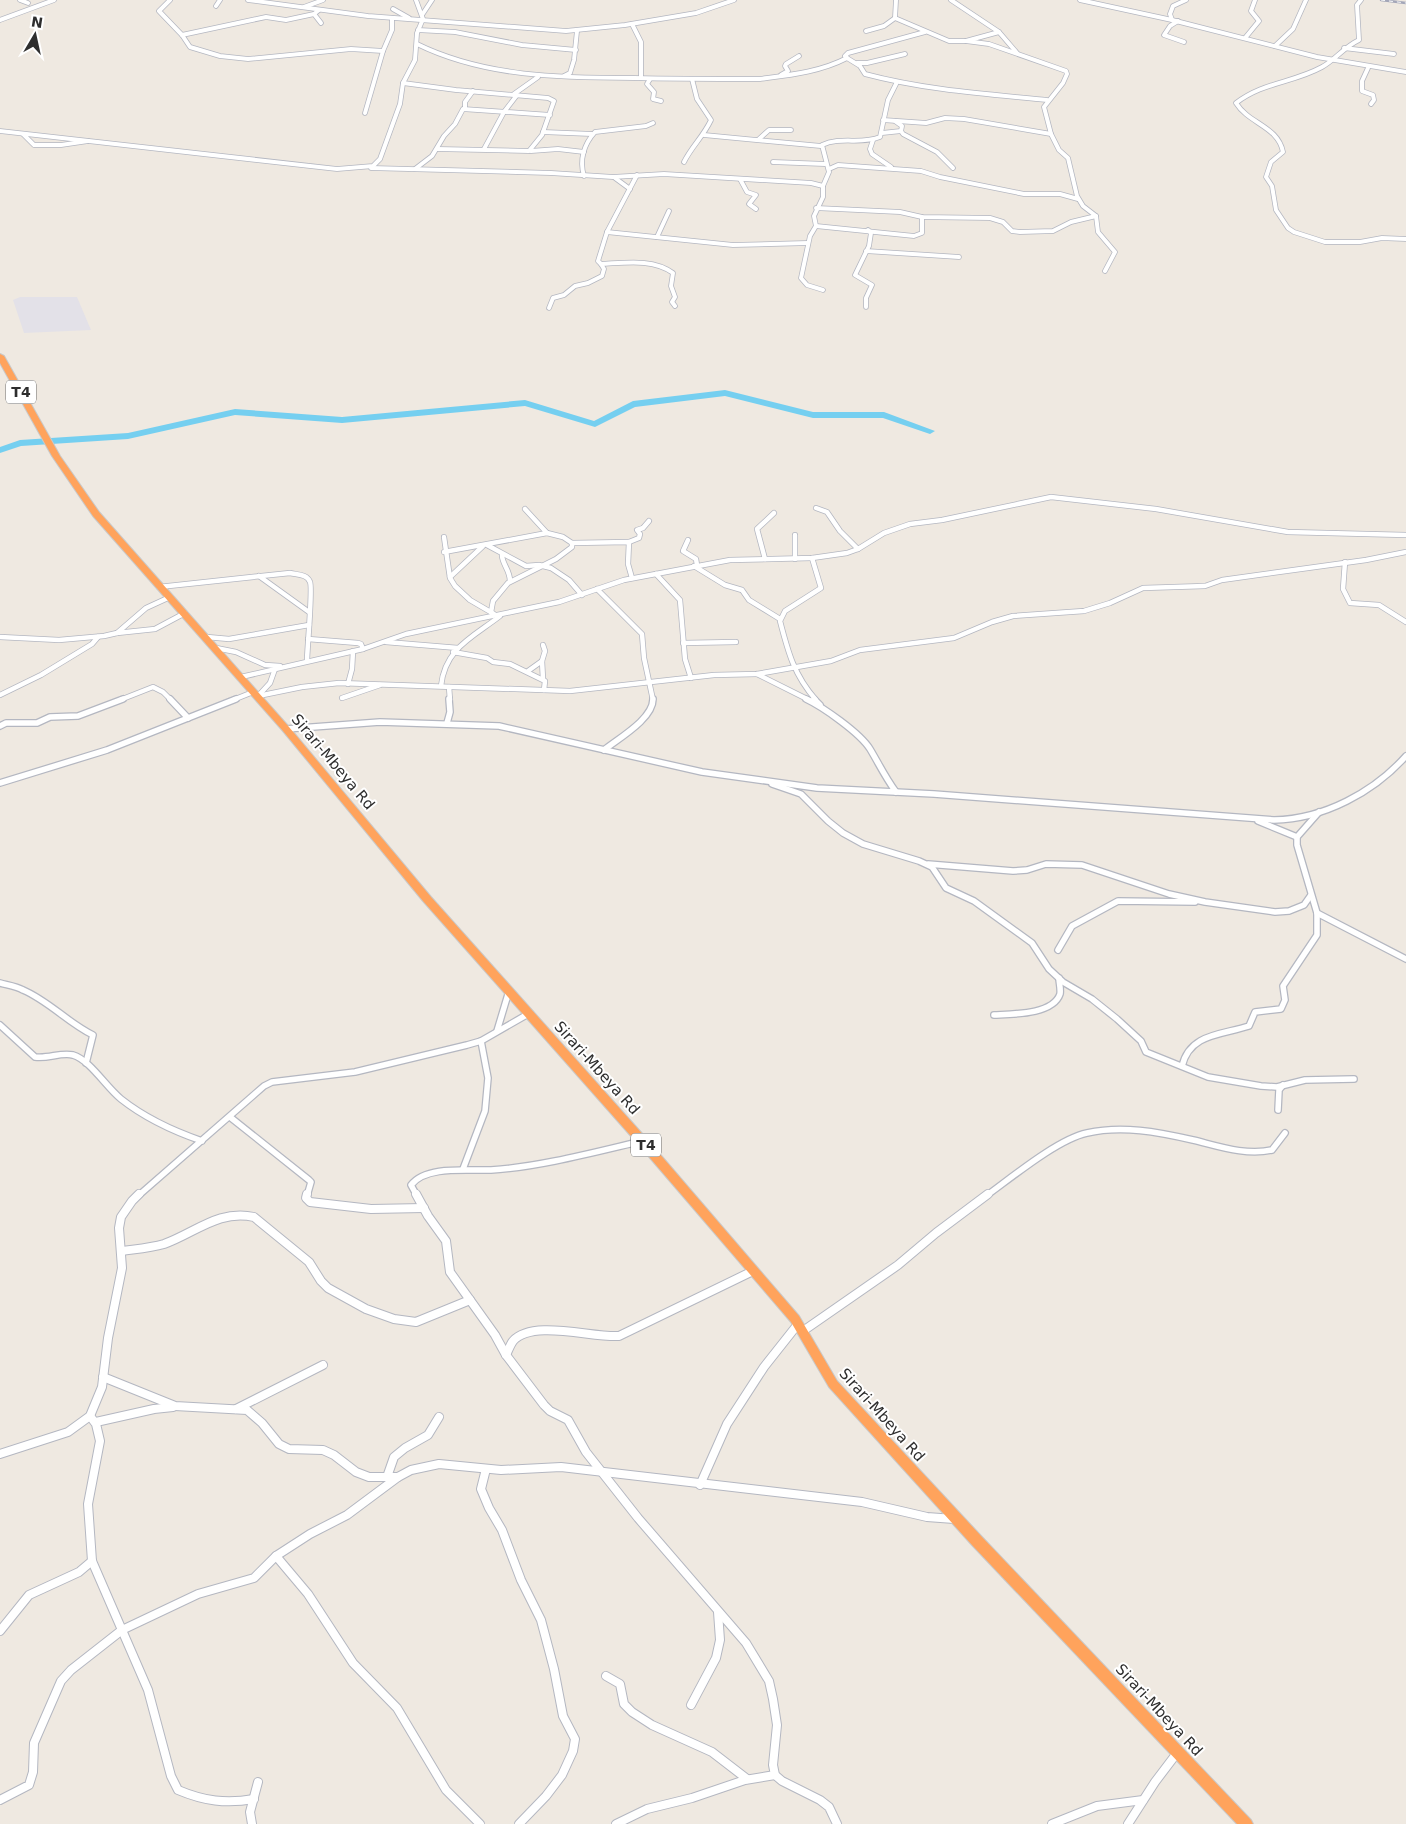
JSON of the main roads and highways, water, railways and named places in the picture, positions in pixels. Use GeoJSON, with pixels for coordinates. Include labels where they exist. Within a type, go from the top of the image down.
{"type":"FeatureCollection","features":[{"type":"Feature","properties":{"kind":"highway","name":"Sirari-Mbeya Rd"},"geometry":{"type":"LineString","coordinates":[[0,356],[56,456],[96,514],[207,637],[286,729],[427,900],[642,1141],[801,1327],[822,1369],[833,1384],[956,1519],[1246,1824]]}},
{"type":"Feature","properties":{"kind":"waterway"},"geometry":{"type":"LineString","coordinates":[[0,450],[20,443],[128,436],[235,412],[342,420],[525,403],[595,424],[633,404],[725,393],[813,415],[884,415],[930,431]]}},
{"type":"Feature","properties":{"kind":"railway"},"geometry":{"type":"LineString","coordinates":[[1381,0],[1406,3]]}}]}
